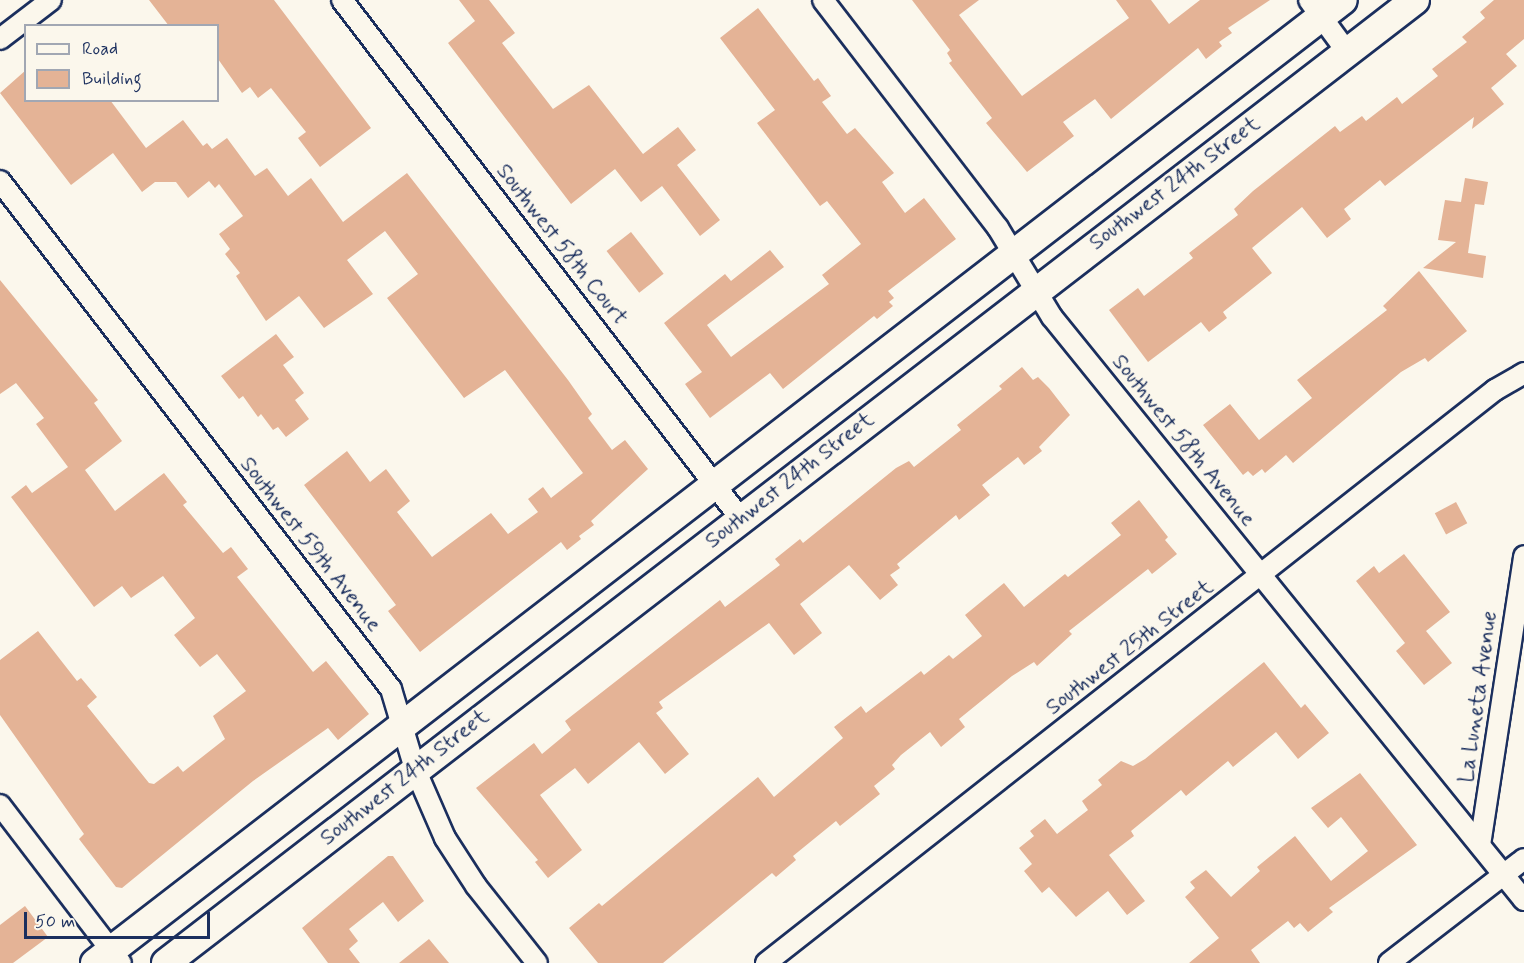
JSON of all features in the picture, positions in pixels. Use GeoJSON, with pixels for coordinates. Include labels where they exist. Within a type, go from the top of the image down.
{"type":"FeatureCollection","features":[{"type":"Feature","properties":{"kind":"main road","name":"Southwest 24th Street"},"geometry":{"type":"LineString","coordinates":[[166,963],[1034,291],[1415,0]]}},
{"type":"Feature","properties":{"kind":"main road","name":"Southwest 24th Street"},"geometry":{"type":"LineString","coordinates":[[110,959],[403,727],[1012,254],[1324,6]]}},
{"type":"Feature","properties":{"kind":"street"},"geometry":{"type":"LineString","coordinates":[[0,39],[51,0]]}},
{"type":"Feature","properties":{"kind":"street","name":"Southwest 58th Court"},"geometry":{"type":"LineString","coordinates":[[342,0],[741,519]]}},
{"type":"Feature","properties":{"kind":"street","name":"Southwest 58th Avenue"},"geometry":{"type":"LineString","coordinates":[[823,0],[998,228],[1034,291],[1524,900]]}},
{"type":"Feature","properties":{"kind":"street"},"geometry":{"type":"LineString","coordinates":[[1324,6],[1347,52]]}},
{"type":"Feature","properties":{"kind":"street","name":"Southwest 59th Avenue"},"geometry":{"type":"LineString","coordinates":[[0,181],[391,689],[415,769],[456,857],[537,963]]}},
{"type":"Feature","properties":{"kind":"street","name":"Southwest 25th Street"},"geometry":{"type":"LineString","coordinates":[[766,963],[1262,576],[1495,390],[1524,374]]}},
{"type":"Feature","properties":{"kind":"street","name":"La Luneta Avenue"},"geometry":{"type":"LineString","coordinates":[[1480,845],[1524,556]]}},
{"type":"Feature","properties":{"kind":"street"},"geometry":{"type":"LineString","coordinates":[[0,805],[110,959]]}},
{"type":"Feature","properties":{"kind":"street"},"geometry":{"type":"LineString","coordinates":[[1389,963],[1524,859]]}},
{"type":"Feature","properties":{"kind":"building"},"geometry":{"type":"Polygon","coordinates":[[[149,0],[274,0],[371,128],[320,167],[298,138],[306,132],[271,88],[258,98],[250,87],[242,93],[219,60],[219,24],[167,24],[149,0]]]}},
{"type":"Feature","properties":{"kind":"building"},"geometry":{"type":"Polygon","coordinates":[[[459,0],[489,0],[515,33],[502,43],[553,109],[589,85],[643,154],[678,127],[696,150],[677,165],[720,220],[700,236],[662,186],[641,202],[615,169],[571,204],[448,43],[475,21],[459,0]]]}},
{"type":"Feature","properties":{"kind":"building"},"geometry":{"type":"Polygon","coordinates":[[[912,0],[979,0],[959,15],[1022,96],[1129,18],[1116,0],[1151,0],[1169,24],[1200,0],[1270,0],[1228,28],[1232,33],[1219,42],[1222,46],[1206,59],[1198,48],[1111,119],[1095,99],[1063,122],[1074,136],[1027,172],[986,123],[992,118],[949,63],[952,61],[947,53],[950,50],[912,0]]]}},
{"type":"Feature","properties":{"kind":"building"},"geometry":{"type":"Polygon","coordinates":[[[1494,0],[1524,0],[1524,39],[1506,54],[1517,66],[1491,88],[1504,104],[1472,129],[1474,117],[1385,186],[1380,180],[1344,209],[1351,219],[1327,238],[1302,207],[1252,248],[1272,273],[1223,312],[1227,318],[1209,332],[1201,322],[1148,362],[1109,310],[1138,288],[1144,296],[1193,258],[1189,253],[1238,215],[1234,209],[1253,191],[1335,126],[1340,132],[1362,116],[1366,121],[1397,97],[1402,104],[1438,76],[1432,69],[1467,42],[1462,37],[1485,18],[1480,12],[1494,0]]]}},
{"type":"Feature","properties":{"kind":"building"},"geometry":{"type":"Polygon","coordinates":[[[758,8],[814,81],[818,78],[831,96],[822,102],[847,134],[855,128],[894,173],[882,182],[905,213],[924,198],[956,239],[888,291],[894,298],[889,302],[893,306],[877,319],[874,316],[783,389],[770,373],[710,418],[685,384],[702,372],[664,323],[725,274],[731,281],[770,250],[784,267],[707,325],[731,357],[829,284],[822,275],[861,244],[827,201],[820,206],[757,123],[775,110],[720,38],[758,8]]]}},
{"type":"Feature","properties":{"kind":"building"},"geometry":{"type":"Polygon","coordinates":[[[24,72],[24,102],[112,102],[146,148],[183,120],[203,146],[207,143],[212,149],[227,138],[255,176],[267,168],[288,196],[311,178],[343,222],[407,173],[568,380],[592,414],[588,418],[612,450],[625,440],[648,469],[591,521],[594,525],[579,536],[581,539],[567,550],[561,542],[420,652],[388,611],[396,605],[304,485],[347,451],[370,482],[386,469],[410,501],[397,512],[432,557],[491,513],[508,534],[538,512],[528,499],[543,487],[551,498],[583,473],[505,370],[464,398],[387,298],[418,274],[385,231],[347,260],[373,294],[324,328],[299,296],[266,321],[236,276],[240,273],[225,254],[230,249],[219,234],[243,216],[219,184],[215,188],[209,181],[188,198],[176,182],[155,182],[142,192],[113,153],[71,185],[0,93],[24,72]]]}},
{"type":"Feature","properties":{"kind":"building"},"geometry":{"type":"Polygon","coordinates":[[[1465,178],[1488,182],[1484,205],[1475,204],[1468,253],[1486,256],[1483,278],[1423,268],[1456,242],[1438,240],[1445,200],[1461,202],[1465,178]]]}},
{"type":"Feature","properties":{"kind":"building"},"geometry":{"type":"Polygon","coordinates":[[[631,232],[664,274],[639,293],[607,251],[631,232]]]}},
{"type":"Feature","properties":{"kind":"building"},"geometry":{"type":"Polygon","coordinates":[[[1419,271],[1467,331],[1428,362],[1425,358],[1401,372],[1293,463],[1286,455],[1265,473],[1262,469],[1253,476],[1248,471],[1243,475],[1203,425],[1230,404],[1259,440],[1312,398],[1297,380],[1387,310],[1383,306],[1419,271]]]}},
{"type":"Feature","properties":{"kind":"building"},"geometry":{"type":"Polygon","coordinates":[[[0,280],[98,400],[94,403],[122,441],[85,470],[115,511],[164,473],[187,502],[183,505],[223,553],[231,547],[248,569],[237,577],[313,672],[326,661],[369,714],[338,740],[328,728],[253,781],[122,888],[116,887],[79,839],[84,834],[0,715],[0,660],[38,631],[77,681],[81,678],[97,697],[87,706],[149,783],[154,784],[178,766],[183,772],[225,739],[213,716],[246,691],[217,654],[200,667],[174,635],[195,618],[163,576],[131,598],[122,586],[94,607],[11,497],[26,485],[32,493],[68,467],[36,424],[44,418],[16,383],[0,394],[0,280]]]}},
{"type":"Feature","properties":{"kind":"building"},"geometry":{"type":"Polygon","coordinates":[[[276,334],[294,357],[283,365],[304,393],[295,400],[309,419],[286,437],[278,427],[273,430],[261,414],[258,417],[243,396],[239,399],[221,376],[276,334]]]}},
{"type":"Feature","properties":{"kind":"building"},"geometry":{"type":"Polygon","coordinates":[[[1022,367],[1033,380],[1038,377],[1049,388],[1070,415],[1039,447],[1042,451],[1024,465],[1018,457],[982,485],[990,495],[959,520],[956,515],[897,564],[900,568],[890,575],[898,585],[880,600],[849,565],[800,604],[822,633],[794,655],[769,623],[659,702],[663,708],[656,713],[689,754],[665,774],[639,742],[588,784],[575,768],[540,795],[582,850],[548,878],[535,862],[538,860],[476,788],[534,743],[542,754],[571,730],[565,721],[720,600],[725,607],[780,565],[775,559],[800,539],[803,543],[896,468],[909,461],[914,467],[961,430],[957,425],[1002,389],[999,386],[1022,367]]]}},
{"type":"Feature","properties":{"kind":"building"},"geometry":{"type":"Polygon","coordinates":[[[1139,500],[1168,537],[1165,540],[1177,554],[1152,574],[1148,569],[1069,631],[1072,634],[1037,666],[1034,662],[1012,676],[959,719],[965,727],[941,747],[930,732],[901,755],[892,765],[895,769],[874,786],[880,794],[840,826],[836,821],[793,856],[796,860],[776,877],[772,873],[663,963],[598,963],[569,928],[599,903],[602,906],[758,777],[774,797],[843,738],[834,727],[861,706],[866,713],[921,671],[924,675],[949,655],[953,659],[982,636],[965,615],[1004,583],[1024,607],[1065,574],[1068,577],[1121,535],[1111,523],[1139,500]]]}},
{"type":"Feature","properties":{"kind":"building"},"geometry":{"type":"Polygon","coordinates":[[[1456,502],[1467,523],[1446,534],[1435,513],[1456,502]]]}},
{"type":"Feature","properties":{"kind":"building"},"geometry":{"type":"Polygon","coordinates":[[[1404,554],[1450,612],[1426,631],[1452,663],[1424,685],[1396,651],[1405,643],[1356,581],[1374,566],[1379,573],[1404,554]]]}},
{"type":"Feature","properties":{"kind":"building"},"geometry":{"type":"Polygon","coordinates":[[[1264,662],[1301,708],[1305,704],[1329,733],[1298,759],[1276,732],[1233,767],[1228,761],[1186,796],[1181,790],[1131,831],[1134,836],[1109,855],[1145,901],[1127,915],[1108,891],[1076,917],[1049,887],[1042,893],[1024,871],[1032,864],[1019,848],[1034,836],[1030,831],[1045,819],[1057,834],[1088,810],[1082,801],[1102,785],[1098,780],[1121,761],[1133,766],[1145,759],[1264,662]]]}},
{"type":"Feature","properties":{"kind":"building"},"geometry":{"type":"Polygon","coordinates":[[[1360,773],[1417,845],[1329,908],[1333,912],[1308,932],[1300,923],[1294,928],[1288,921],[1251,950],[1260,963],[1189,963],[1219,938],[1185,897],[1195,888],[1190,882],[1206,870],[1231,897],[1260,871],[1257,867],[1295,836],[1331,881],[1368,851],[1341,817],[1328,828],[1311,808],[1360,773]]]}},
{"type":"Feature","properties":{"kind":"building"},"geometry":{"type":"Polygon","coordinates":[[[388,856],[393,856],[424,901],[398,922],[383,902],[349,929],[358,941],[349,949],[360,963],[328,963],[302,928],[388,856]]]}},
{"type":"Feature","properties":{"kind":"building"},"geometry":{"type":"Polygon","coordinates":[[[25,906],[48,937],[13,963],[0,963],[0,925],[25,906]]]}},
{"type":"Feature","properties":{"kind":"building"},"geometry":{"type":"Polygon","coordinates":[[[429,939],[449,963],[399,963],[429,939]]]}}]}
